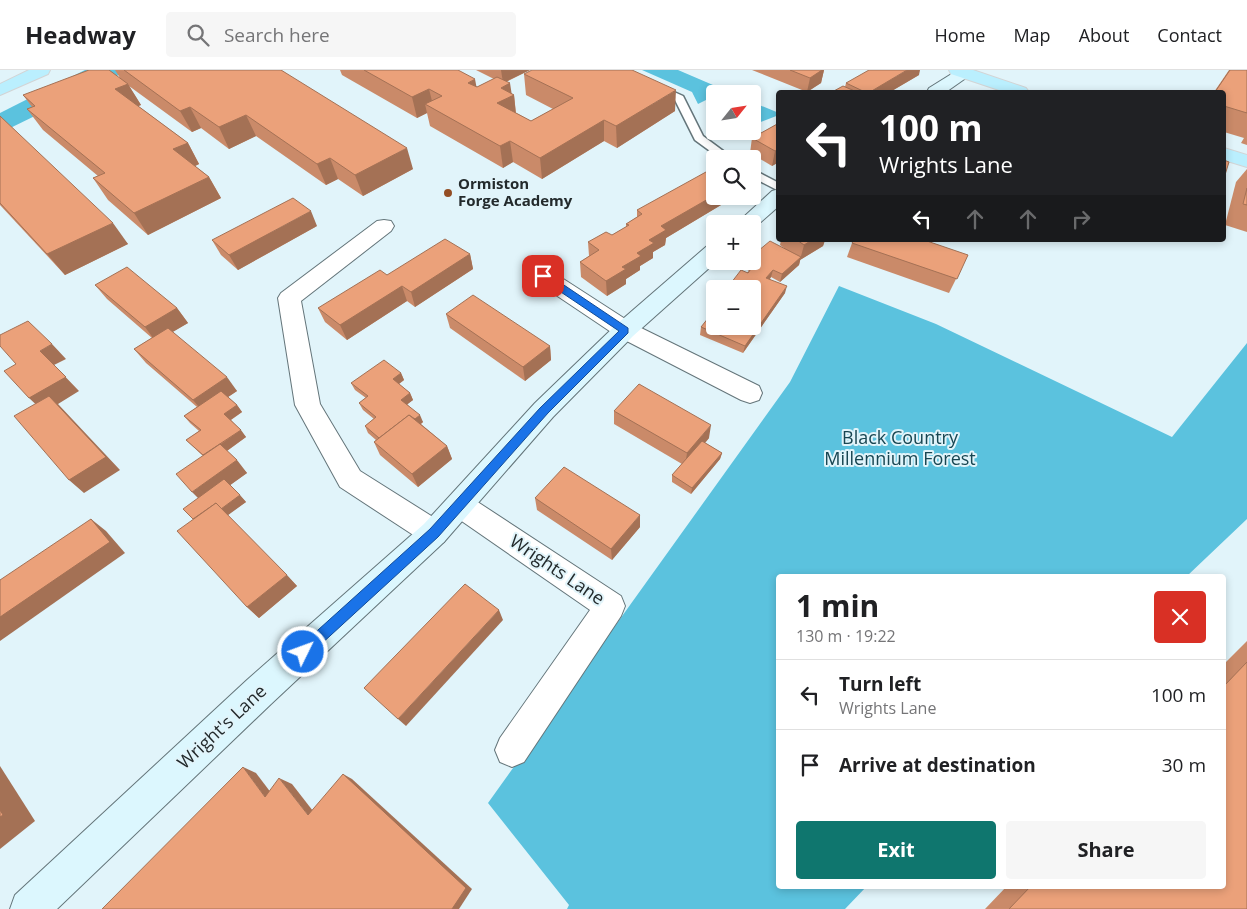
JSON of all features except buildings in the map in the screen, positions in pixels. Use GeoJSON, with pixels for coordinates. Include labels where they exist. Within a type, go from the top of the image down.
{"type":"FeatureCollection","features":[{"type":"Feature","properties":{"kind":"main road"},"geometry":{"type":"LineString","coordinates":[[0,90],[42,70]]}},
{"type":"Feature","properties":{"kind":"main road"},"geometry":{"type":"LineString","coordinates":[[961,72],[1014,90]]}},
{"type":"Feature","properties":{"kind":"main road"},"geometry":{"type":"LineString","coordinates":[[1226,155],[1247,161]]}},
{"type":"Feature","properties":{"kind":"street"},"geometry":{"type":"LineString","coordinates":[[938,90],[961,72]]}},
{"type":"Feature","properties":{"kind":"street"},"geometry":{"type":"LineString","coordinates":[[756,215],[776,198]]}},
{"type":"Feature","properties":{"kind":"street"},"geometry":{"type":"LineString","coordinates":[[384,226],[289,298],[301,373],[308,405],[350,479],[434,533]]}},
{"type":"Feature","properties":{"kind":"street","name":"Wright's Lane"},"geometry":{"type":"LineString","coordinates":[[29,909],[259,692],[434,533],[544,410],[625,330],[706,259]]}},
{"type":"Feature","properties":{"kind":"street"},"geometry":{"type":"LineString","coordinates":[[543,276],[625,330],[750,393]]}},
{"type":"Feature","properties":{"kind":"street","name":"Wrights Lane"},"geometry":{"type":"LineString","coordinates":[[460,505],[610,606],[512,750]]}},
{"type":"Feature","properties":{"kind":"lane"},"geometry":{"type":"LineString","coordinates":[[617,70],[679,98],[699,138],[716,150]]}},
{"type":"Feature","properties":{"kind":"lane"},"geometry":{"type":"LineString","coordinates":[[761,177],[776,186]]}},
{"type":"Feature","properties":{"kind":"green space"},"geometry":{"type":"Polygon","coordinates":[[[85,70],[129,70],[0,133],[0,113],[85,70]]]}},
{"type":"Feature","properties":{"kind":"green space"},"geometry":{"type":"Polygon","coordinates":[[[642,70],[678,70],[713,85],[706,85],[706,100],[698,104],[692,92],[642,70]]]}},
{"type":"Feature","properties":{"kind":"green space"},"geometry":{"type":"Polygon","coordinates":[[[761,106],[776,112],[776,116],[761,122],[761,106]]]}},
{"type":"Feature","properties":{"kind":"green space","name":"Black Country Millennium Forest"},"geometry":{"type":"Polygon","coordinates":[[[839,286],[936,324],[1172,437],[1247,343],[1247,519],[1189,574],[776,574],[776,889],[864,889],[845,909],[567,909],[569,905],[488,803],[790,382],[839,286]]]}},
{"type":"Feature","properties":{"kind":"place","name":"Ormiston Forge Academy"},"geometry":{"type":"Point","coordinates":[448,193]}},
{"type":"Feature","properties":{"kind":"route"},"geometry":{"type":"LineString","coordinates":[[303,652],[434,533],[544,410],[625,330],[543,276]]}}]}
